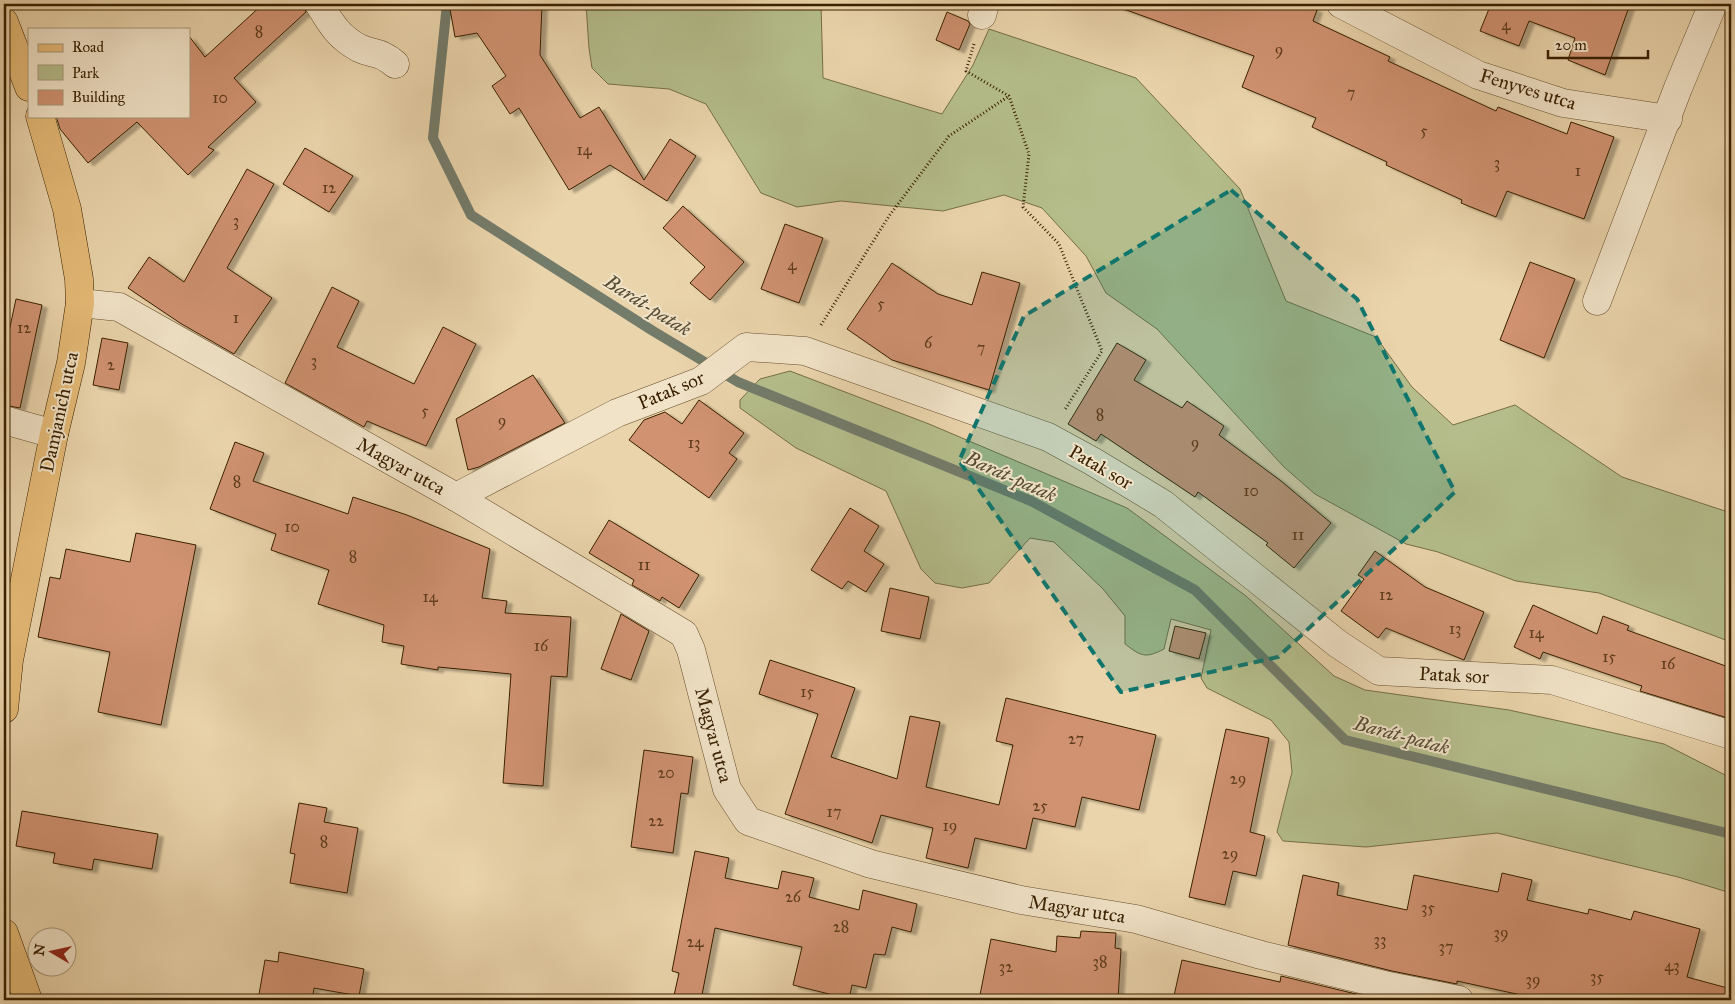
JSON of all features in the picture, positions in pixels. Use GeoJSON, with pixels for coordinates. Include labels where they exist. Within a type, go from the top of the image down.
{"type":"FeatureCollection","features":[{"type":"Feature","properties":{"kind":"main road"},"geometry":{"type":"LineString","coordinates":[[4,22],[28,84]]}},
{"type":"Feature","properties":{"kind":"main road","name":"Damjanich utca"},"geometry":{"type":"LineString","coordinates":[[4,709],[9,660],[70,363],[80,303],[79,279],[67,209],[41,118]]}},
{"type":"Feature","properties":{"kind":"main road"},"geometry":{"type":"LineString","coordinates":[[4,933],[28,1000]]}},
{"type":"Feature","properties":{"kind":"street"},"geometry":{"type":"LineString","coordinates":[[319,4],[336,31],[359,48],[384,55],[395,64]]}},
{"type":"Feature","properties":{"kind":"street","name":"Fenyves utca"},"geometry":{"type":"LineString","coordinates":[[1341,4],[1478,75],[1563,103],[1668,119]]}},
{"type":"Feature","properties":{"kind":"street"},"geometry":{"type":"LineString","coordinates":[[1597,301],[1668,119],[1678,88],[1713,4]]}},
{"type":"Feature","properties":{"kind":"street","name":"Magyar utca"},"geometry":{"type":"LineString","coordinates":[[80,303],[120,307],[456,497],[684,634],[691,650],[727,789],[748,821],[871,864],[1021,900],[1136,919],[1261,955],[1389,986],[1459,1000]]}},
{"type":"Feature","properties":{"kind":"street","name":"Patak sor"},"geometry":{"type":"LineString","coordinates":[[456,497],[617,413],[701,381],[746,347],[805,351],[1048,437],[1092,461],[1163,504],[1338,644],[1380,670],[1552,680],[1731,735]]}},
{"type":"Feature","properties":{"kind":"street"},"geometry":{"type":"LineString","coordinates":[[4,420],[54,434]]}},
{"type":"Feature","properties":{"kind":"path"},"geometry":{"type":"LineString","coordinates":[[966,72],[1009,96],[1029,154],[1023,207],[1059,244],[1102,351],[1048,437]]}},
{"type":"Feature","properties":{"kind":"path"},"geometry":{"type":"LineString","coordinates":[[805,351],[889,216],[949,136],[1009,96]]}},
{"type":"Feature","properties":{"kind":"highlighted area"},"geometry":{"type":"Polygon","coordinates":[[[1231,190],[1357,299],[1455,492],[1278,657],[1121,692],[959,461],[1024,316],[1231,190]]]}},
{"type":"Feature","properties":{"kind":"green space"},"geometry":{"type":"Polygon","coordinates":[[[586,4],[821,4],[823,78],[942,114],[973,65],[989,29],[1136,78],[1240,189],[1286,301],[1376,337],[1412,387],[1453,425],[1515,405],[1622,477],[1731,513],[1731,642],[1599,593],[1516,581],[1438,552],[1406,544],[1315,494],[1284,467],[1157,329],[1106,293],[1086,256],[1042,208],[1004,195],[943,211],[841,201],[797,207],[761,193],[706,104],[669,89],[608,84],[592,68],[586,4]]]}},
{"type":"Feature","properties":{"kind":"green space"},"geometry":{"type":"Polygon","coordinates":[[[790,371],[929,424],[1127,508],[1246,596],[1334,676],[1365,690],[1509,710],[1664,744],[1731,778],[1731,893],[1678,877],[1497,833],[1366,847],[1283,841],[1277,832],[1292,772],[1289,742],[1271,720],[1207,688],[1201,678],[1211,630],[1171,619],[1164,649],[1148,655],[1135,651],[1125,644],[1125,616],[1103,589],[1054,542],[1030,538],[989,583],[962,588],[935,583],[921,569],[886,491],[796,448],[740,408],[740,400],[760,379],[790,371]]]}},
{"type":"Feature","properties":{"kind":"building"},"geometry":{"type":"Polygon","coordinates":[[[263,4],[303,4],[306,12],[234,78],[256,102],[208,147],[214,150],[188,175],[137,122],[88,163],[60,129],[57,118],[190,118],[190,37],[205,57],[263,4]]]}},
{"type":"Feature","properties":{"kind":"building"},"geometry":{"type":"Polygon","coordinates":[[[475,4],[542,4],[540,55],[580,118],[599,107],[644,180],[670,139],[696,156],[667,201],[610,165],[569,190],[519,108],[510,114],[492,86],[506,76],[477,33],[455,37],[450,9],[475,4]]]}},
{"type":"Feature","properties":{"kind":"building"},"geometry":{"type":"Polygon","coordinates":[[[1118,4],[1302,4],[1317,10],[1313,21],[1390,57],[1388,61],[1496,111],[1498,107],[1567,134],[1571,122],[1614,137],[1584,219],[1507,191],[1496,217],[1461,203],[1462,200],[1386,165],[1387,162],[1312,127],[1316,118],[1242,87],[1254,56],[1118,7],[1118,4]]]}},
{"type":"Feature","properties":{"kind":"building"},"geometry":{"type":"Polygon","coordinates":[[[1491,4],[1630,4],[1605,75],[1568,60],[1575,38],[1529,21],[1519,46],[1480,31],[1491,4]]]}},
{"type":"Feature","properties":{"kind":"building"},"geometry":{"type":"Polygon","coordinates":[[[947,12],[968,21],[970,24],[959,50],[936,40],[947,12]]]}},
{"type":"Feature","properties":{"kind":"building"},"geometry":{"type":"Polygon","coordinates":[[[305,148],[353,176],[329,212],[283,184],[305,148]]]}},
{"type":"Feature","properties":{"kind":"building"},"geometry":{"type":"Polygon","coordinates":[[[247,169],[274,184],[227,268],[272,298],[234,354],[180,323],[128,288],[149,257],[184,282],[247,169]]]}},
{"type":"Feature","properties":{"kind":"building"},"geometry":{"type":"Polygon","coordinates":[[[683,206],[744,262],[710,300],[690,283],[705,267],[663,228],[683,206]]]}},
{"type":"Feature","properties":{"kind":"building"},"geometry":{"type":"Polygon","coordinates":[[[785,224],[823,238],[799,303],[761,289],[785,224]]]}},
{"type":"Feature","properties":{"kind":"building"},"geometry":{"type":"Polygon","coordinates":[[[1530,262],[1575,279],[1544,358],[1500,340],[1530,262]]]}},
{"type":"Feature","properties":{"kind":"building"},"geometry":{"type":"Polygon","coordinates":[[[892,263],[938,294],[972,305],[982,272],[1020,283],[989,390],[892,360],[847,329],[892,263]]]}},
{"type":"Feature","properties":{"kind":"building"},"geometry":{"type":"Polygon","coordinates":[[[332,287],[359,301],[337,347],[414,384],[443,327],[476,344],[426,446],[367,421],[364,427],[285,383],[332,287]]]}},
{"type":"Feature","properties":{"kind":"building"},"geometry":{"type":"Polygon","coordinates":[[[16,299],[42,305],[20,408],[4,405],[4,355],[16,299]]]}},
{"type":"Feature","properties":{"kind":"building"},"geometry":{"type":"Polygon","coordinates":[[[102,338],[128,343],[119,390],[93,385],[102,338]]]}},
{"type":"Feature","properties":{"kind":"building"},"geometry":{"type":"Polygon","coordinates":[[[1117,343],[1146,360],[1134,380],[1182,408],[1187,401],[1224,426],[1219,435],[1281,481],[1331,523],[1294,568],[1266,545],[1268,543],[1198,492],[1195,497],[1101,434],[1096,441],[1068,424],[1117,343]]]}},
{"type":"Feature","properties":{"kind":"building"},"geometry":{"type":"Polygon","coordinates":[[[533,375],[565,423],[479,467],[468,470],[456,419],[533,375]]]}},
{"type":"Feature","properties":{"kind":"building"},"geometry":{"type":"Polygon","coordinates":[[[699,400],[744,433],[729,453],[737,459],[709,498],[629,440],[644,420],[665,412],[682,424],[699,400]]]}},
{"type":"Feature","properties":{"kind":"building"},"geometry":{"type":"Polygon","coordinates":[[[235,442],[264,453],[253,481],[348,514],[353,497],[407,515],[490,549],[482,598],[507,601],[505,613],[571,617],[567,677],[551,676],[543,786],[503,783],[511,674],[438,667],[438,670],[401,664],[404,646],[382,642],[384,625],[318,604],[329,570],[271,550],[276,534],[210,509],[235,442]]]}},
{"type":"Feature","properties":{"kind":"building"},"geometry":{"type":"Polygon","coordinates":[[[850,508],[879,526],[864,551],[884,564],[866,592],[848,581],[842,589],[811,570],[850,508]]]}},
{"type":"Feature","properties":{"kind":"building"},"geometry":{"type":"Polygon","coordinates":[[[609,520],[699,575],[679,608],[662,597],[660,601],[632,585],[634,580],[589,553],[609,520]]]}},
{"type":"Feature","properties":{"kind":"building"},"geometry":{"type":"Polygon","coordinates":[[[136,533],[196,545],[161,725],[98,712],[110,652],[38,637],[50,577],[60,579],[66,549],[130,562],[136,533]]]}},
{"type":"Feature","properties":{"kind":"building"},"geometry":{"type":"Polygon","coordinates":[[[1375,551],[1425,587],[1484,612],[1464,660],[1386,628],[1378,638],[1341,611],[1364,579],[1358,575],[1375,551]]]}},
{"type":"Feature","properties":{"kind":"building"},"geometry":{"type":"Polygon","coordinates":[[[890,588],[929,597],[920,639],[881,631],[890,588]]]}},
{"type":"Feature","properties":{"kind":"building"},"geometry":{"type":"Polygon","coordinates":[[[1533,605],[1597,634],[1603,616],[1629,626],[1627,630],[1731,668],[1731,719],[1640,691],[1642,686],[1543,652],[1540,659],[1514,647],[1533,605]]]}},
{"type":"Feature","properties":{"kind":"building"},"geometry":{"type":"Polygon","coordinates":[[[621,614],[649,631],[631,680],[601,669],[621,614]]]}},
{"type":"Feature","properties":{"kind":"building"},"geometry":{"type":"Polygon","coordinates":[[[1175,626],[1206,633],[1199,659],[1169,651],[1175,626]]]}},
{"type":"Feature","properties":{"kind":"building"},"geometry":{"type":"Polygon","coordinates":[[[770,660],[855,688],[831,757],[897,779],[910,716],[940,722],[926,787],[999,805],[1013,745],[996,741],[1006,698],[1156,735],[1139,810],[1082,797],[1075,827],[1033,818],[1026,849],[975,838],[968,868],[926,858],[933,828],[881,815],[872,843],[785,814],[818,714],[759,694],[770,660]]]}},
{"type":"Feature","properties":{"kind":"building"},"geometry":{"type":"Polygon","coordinates":[[[1226,729],[1269,738],[1250,832],[1265,836],[1256,876],[1233,871],[1225,905],[1189,897],[1226,729]]]}},
{"type":"Feature","properties":{"kind":"building"},"geometry":{"type":"Polygon","coordinates":[[[644,750],[693,757],[688,794],[681,793],[673,853],[631,847],[644,750]]]}},
{"type":"Feature","properties":{"kind":"building"},"geometry":{"type":"Polygon","coordinates":[[[299,803],[327,808],[324,822],[358,828],[347,893],[290,883],[295,854],[290,853],[299,803]]]}},
{"type":"Feature","properties":{"kind":"building"},"geometry":{"type":"Polygon","coordinates":[[[22,811],[158,834],[152,869],[94,859],[92,870],[53,863],[55,853],[16,846],[22,811]]]}},
{"type":"Feature","properties":{"kind":"building"},"geometry":{"type":"Polygon","coordinates":[[[695,851],[729,858],[725,878],[778,889],[782,871],[814,878],[809,897],[859,910],[863,890],[917,904],[911,932],[892,927],[885,955],[874,954],[866,988],[852,985],[849,999],[793,985],[802,947],[715,928],[701,1000],[673,1000],[679,973],[672,971],[695,851]]]}},
{"type":"Feature","properties":{"kind":"building"},"geometry":{"type":"Polygon","coordinates":[[[1502,873],[1532,880],[1527,900],[1588,914],[1589,909],[1631,920],[1634,911],[1700,929],[1687,977],[1731,989],[1731,1000],[1544,1000],[1457,981],[1457,984],[1392,971],[1288,945],[1303,875],[1339,883],[1337,895],[1407,910],[1414,875],[1498,892],[1502,873]]]}},
{"type":"Feature","properties":{"kind":"building"},"geometry":{"type":"Polygon","coordinates":[[[1081,931],[1116,933],[1115,948],[1121,949],[1118,1000],[979,1000],[991,939],[1056,952],[1057,936],[1080,938],[1081,931]]]}},
{"type":"Feature","properties":{"kind":"building"},"geometry":{"type":"Polygon","coordinates":[[[279,952],[364,969],[359,996],[314,988],[312,1000],[258,1000],[265,960],[278,962],[279,952]]]}},
{"type":"Feature","properties":{"kind":"building"},"geometry":{"type":"Polygon","coordinates":[[[1182,960],[1280,982],[1281,976],[1381,1000],[1173,1000],[1182,960]]]}},
{"type":"Feature","properties":{"kind":"waterway","name":"Barát-patak"},"geometry":{"type":"LineString","coordinates":[[447,4],[433,138],[471,215],[653,331],[738,382],[1031,501],[1195,590],[1345,740],[1731,834]]}}]}
